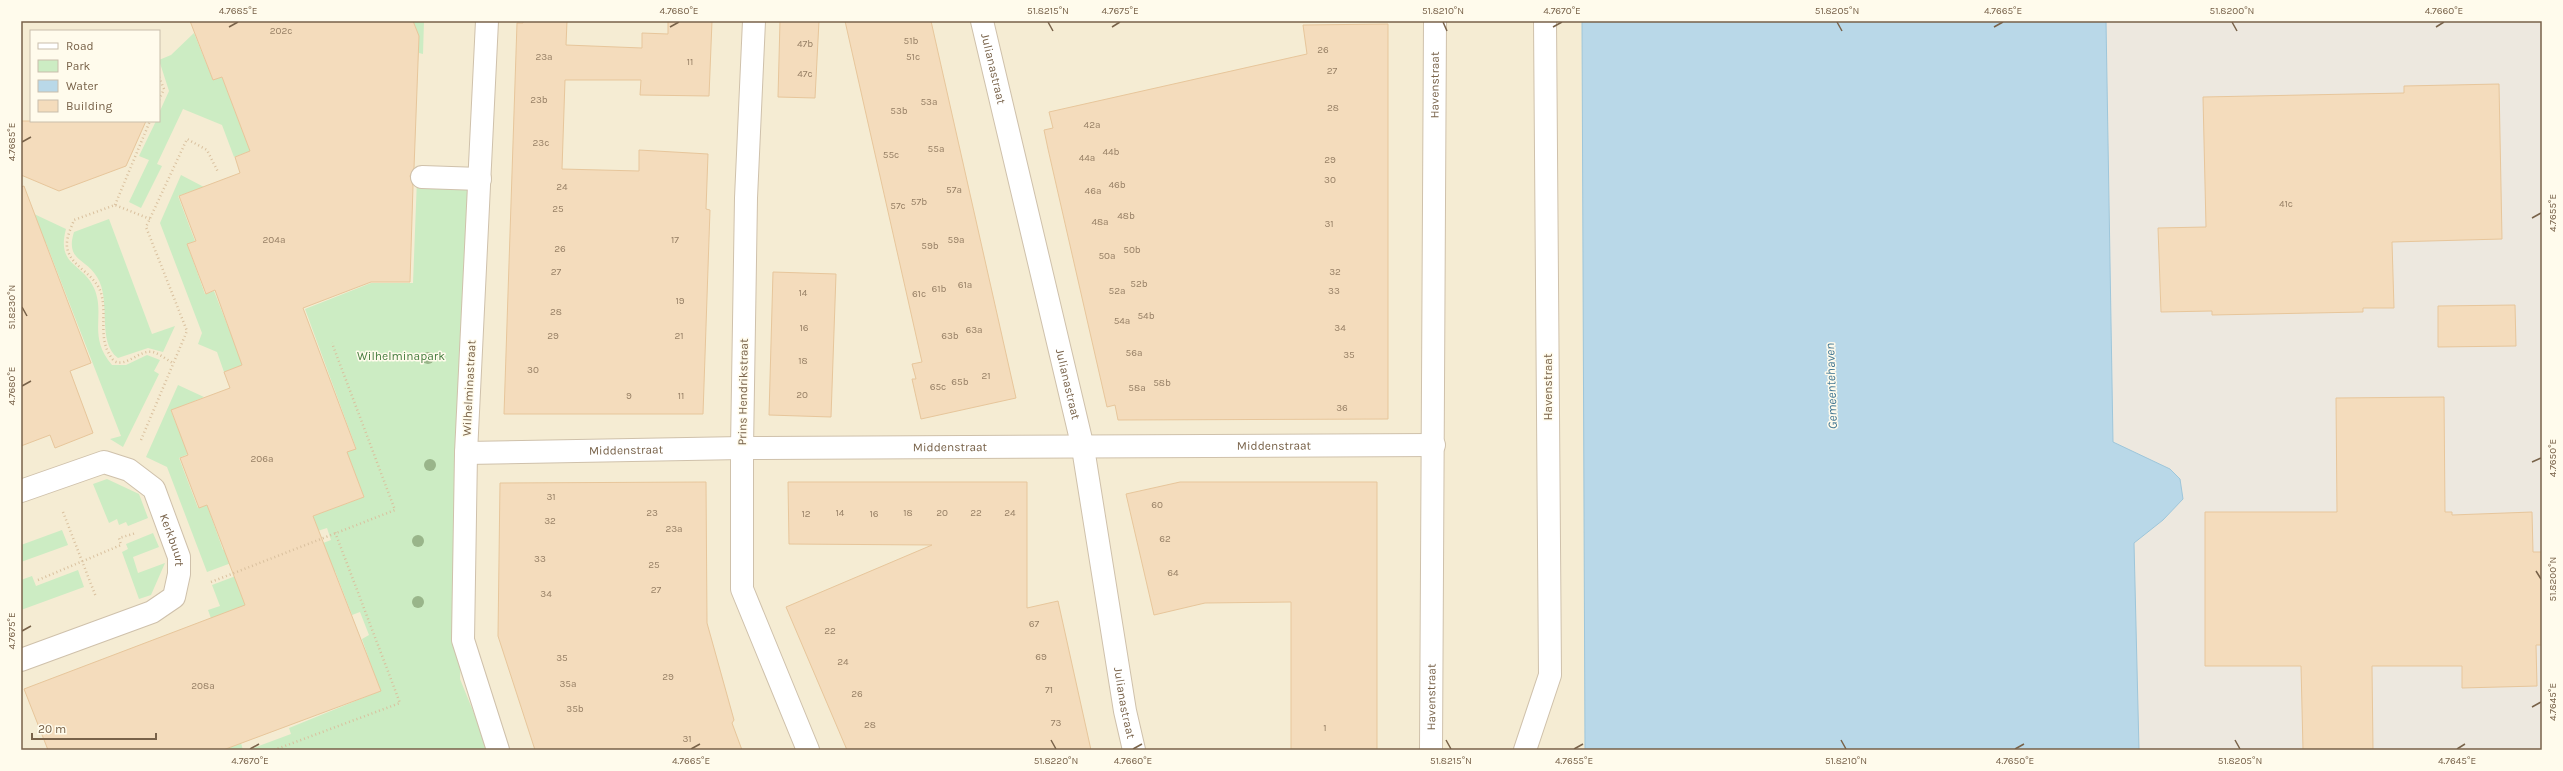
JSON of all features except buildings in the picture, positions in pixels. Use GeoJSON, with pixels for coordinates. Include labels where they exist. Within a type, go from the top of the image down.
{"type":"FeatureCollection","features":[{"type":"Feature","properties":{"kind":"street","name":"Wilhelminastraat"},"geometry":{"type":"LineString","coordinates":[[487,21],[466,453],[463,640],[498,750]]}},
{"type":"Feature","properties":{"kind":"street","name":"Prins Hendrikstraat"},"geometry":{"type":"LineString","coordinates":[[754,21],[746,198],[742,448],[742,589],[808,750]]}},
{"type":"Feature","properties":{"kind":"street","name":"Julianastraat"},"geometry":{"type":"LineString","coordinates":[[982,21],[1083,448],[1125,712],[1134,750]]}},
{"type":"Feature","properties":{"kind":"street","name":"Havenstraat"},"geometry":{"type":"LineString","coordinates":[[1431,750],[1434,445],[1435,21]]}},
{"type":"Feature","properties":{"kind":"street","name":"Havenstraat"},"geometry":{"type":"LineString","coordinates":[[1525,750],[1550,675],[1545,21]]}},
{"type":"Feature","properties":{"kind":"street"},"geometry":{"type":"LineString","coordinates":[[422,177],[480,179]]}},
{"type":"Feature","properties":{"kind":"street","name":"Middenstraat"},"geometry":{"type":"LineString","coordinates":[[466,453],[742,448],[1083,448],[1434,445]]}},
{"type":"Feature","properties":{"kind":"street","name":"Kerkbuurt"},"geometry":{"type":"LineString","coordinates":[[21,491],[51,479],[104,462],[129,470],[154,490],[179,557],[179,574],[174,597]]}},
{"type":"Feature","properties":{"kind":"street"},"geometry":{"type":"LineString","coordinates":[[21,660],[152,612],[174,597]]}},
{"type":"Feature","properties":{"kind":"path"},"geometry":{"type":"LineString","coordinates":[[160,79],[164,89],[160,98]]}},
{"type":"Feature","properties":{"kind":"path"},"geometry":{"type":"LineString","coordinates":[[115,205],[150,122]]}},
{"type":"Feature","properties":{"kind":"path"},"geometry":{"type":"LineString","coordinates":[[129,470],[187,331],[146,226],[187,139],[207,150],[218,172]]}},
{"type":"Feature","properties":{"kind":"path"},"geometry":{"type":"LineString","coordinates":[[150,219],[115,205],[74,220],[67,247],[74,262],[91,276],[101,294],[102,336],[105,346],[114,361],[122,362],[143,353],[152,351],[173,363]]}},
{"type":"Feature","properties":{"kind":"path"},"geometry":{"type":"LineString","coordinates":[[174,597],[335,532],[395,510],[332,343]]}},
{"type":"Feature","properties":{"kind":"path"},"geometry":{"type":"LineString","coordinates":[[51,479],[108,628]]}},
{"type":"Feature","properties":{"kind":"path"},"geometry":{"type":"LineString","coordinates":[[38,580],[121,545],[119,538],[166,522]]}},
{"type":"Feature","properties":{"kind":"path"},"geometry":{"type":"LineString","coordinates":[[274,750],[400,703],[335,532]]}},
{"type":"Feature","properties":{"kind":"shaded area"},"geometry":{"type":"Polygon","coordinates":[[[21,21],[1826,21],[1706,750],[21,750],[21,21]]]}},
{"type":"Feature","properties":{"kind":"shaded area"},"geometry":{"type":"Polygon","coordinates":[[[2078,21],[2542,21],[2542,750],[2084,750],[2078,21]]]}},
{"type":"Feature","properties":{"kind":"green space"},"geometry":{"type":"Polygon","coordinates":[[[413,21],[424,21],[423,54],[419,53],[419,37],[413,21]]]}},
{"type":"Feature","properties":{"kind":"green space"},"geometry":{"type":"Polygon","coordinates":[[[194,33],[213,80],[222,77],[250,151],[234,157],[222,125],[183,109],[157,164],[162,166],[141,208],[129,202],[149,160],[139,156],[156,122],[160,122],[160,111],[169,91],[160,60],[171,55],[194,33]]]}},
{"type":"Feature","properties":{"kind":"green space"},"geometry":{"type":"Polygon","coordinates":[[[181,175],[204,187],[178,196],[195,241],[187,244],[205,294],[214,291],[243,365],[224,372],[217,352],[198,344],[202,333],[160,223],[181,175]]]}},
{"type":"Feature","properties":{"kind":"green space","name":"Wilhelminapark"},"geometry":{"type":"Polygon","coordinates":[[[417,179],[477,182],[460,679],[489,750],[248,750],[291,734],[289,728],[380,691],[362,639],[369,635],[360,612],[352,615],[335,571],[264,597],[214,627],[208,610],[220,606],[212,585],[331,540],[327,528],[308,534],[302,520],[364,497],[347,452],[356,448],[305,309],[371,283],[413,283],[417,179]]]}},
{"type":"Feature","properties":{"kind":"green space"},"geometry":{"type":"Polygon","coordinates":[[[32,213],[66,229],[64,241],[65,250],[72,263],[84,273],[94,288],[98,307],[98,335],[100,345],[112,365],[126,365],[147,355],[160,360],[154,371],[159,374],[123,447],[110,439],[121,436],[46,243],[25,251],[32,213]]]}},
{"type":"Feature","properties":{"kind":"green space"},"geometry":{"type":"Polygon","coordinates":[[[109,219],[152,334],[175,326],[163,352],[148,348],[118,358],[111,351],[106,331],[104,297],[101,286],[97,277],[88,266],[74,254],[72,249],[74,232],[109,219]]]}},
{"type":"Feature","properties":{"kind":"green space"},"geometry":{"type":"Polygon","coordinates":[[[178,385],[204,397],[171,411],[188,454],[179,458],[198,508],[207,505],[223,550],[279,529],[285,543],[207,572],[167,467],[146,457],[178,385]]]}},
{"type":"Feature","properties":{"kind":"green space"},"geometry":{"type":"Polygon","coordinates":[[[107,479],[139,494],[148,518],[128,526],[126,522],[119,525],[117,519],[109,523],[93,484],[107,479]]]}},
{"type":"Feature","properties":{"kind":"green space"},"geometry":{"type":"Polygon","coordinates":[[[62,530],[68,545],[21,562],[21,545],[62,530]]]}},
{"type":"Feature","properties":{"kind":"green space"},"geometry":{"type":"Polygon","coordinates":[[[153,533],[159,547],[133,557],[138,573],[165,563],[151,595],[139,599],[122,552],[128,549],[126,544],[153,533]]]}},
{"type":"Feature","properties":{"kind":"green space"},"geometry":{"type":"Polygon","coordinates":[[[78,570],[84,587],[21,610],[21,580],[32,576],[36,586],[78,570]]]}},
{"type":"Feature","properties":{"kind":"green space"},"geometry":{"type":"Polygon","coordinates":[[[241,743],[243,750],[224,750],[241,743]]]}},
{"type":"Feature","properties":{"kind":"water","name":"Gemeentehaven"},"geometry":{"type":"Polygon","coordinates":[[[1582,21],[2106,21],[2113,442],[2170,469],[2180,479],[2183,499],[2163,520],[2134,543],[2139,750],[1585,750],[1582,21]]]}}]}
